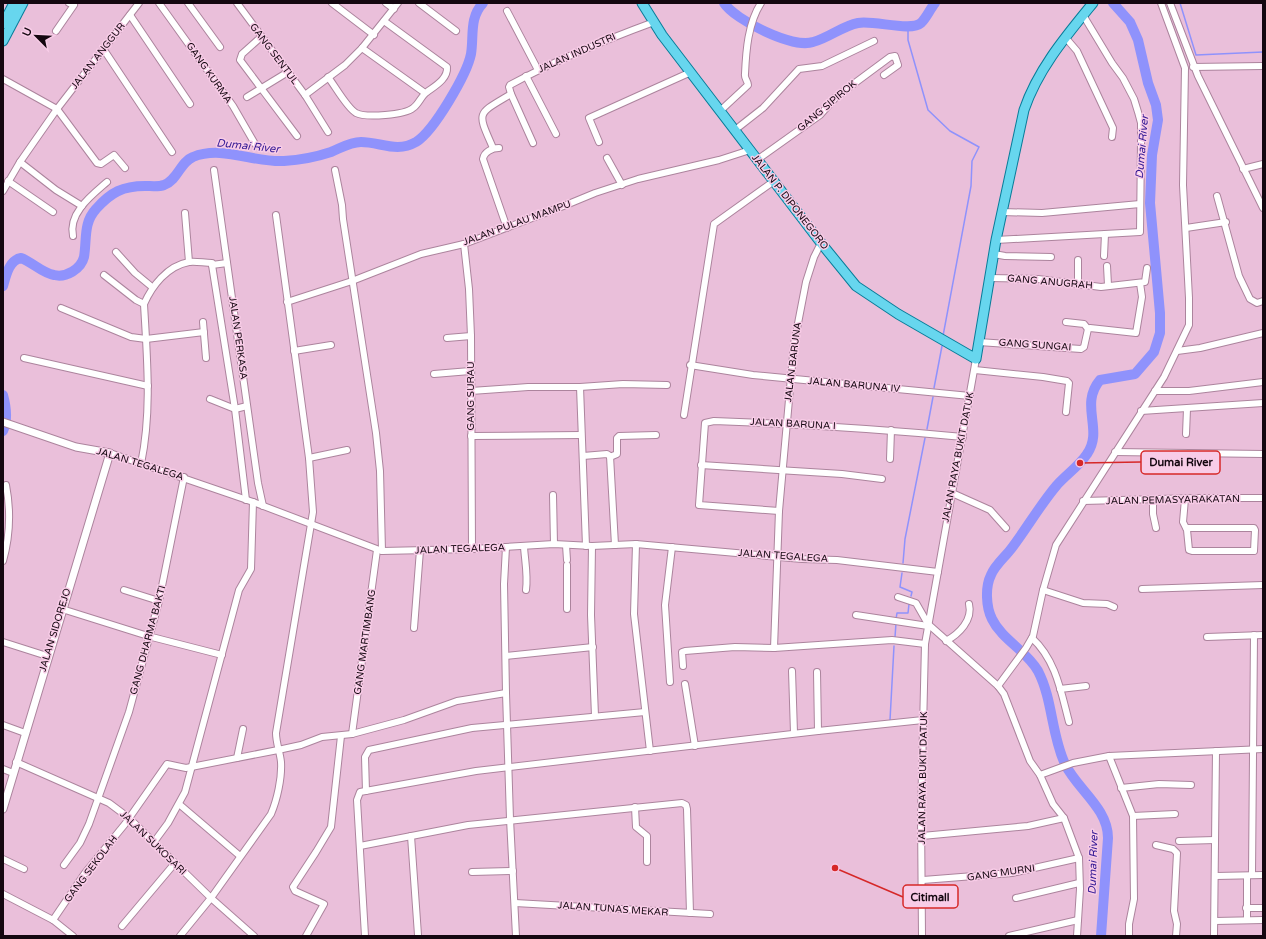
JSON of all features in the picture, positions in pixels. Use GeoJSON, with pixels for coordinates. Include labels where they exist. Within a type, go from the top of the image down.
{"type":"FeatureCollection","features":[{"type":"Feature","properties":{"kind":"main road"},"geometry":{"type":"LineString","coordinates":[[3,24],[14,3]]}},
{"type":"Feature","properties":{"kind":"main road"},"geometry":{"type":"LineString","coordinates":[[3,41],[23,3]]}},
{"type":"Feature","properties":{"kind":"main road","name":"JALAN P. DIPONEGORO"},"geometry":{"type":"LineString","coordinates":[[642,3],[662,35],[757,160],[821,243],[863,292],[934,336],[976,359]]}},
{"type":"Feature","properties":{"kind":"main road","name":"JALAN RAYA BUKIT DATUK"},"geometry":{"type":"LineString","coordinates":[[976,359],[996,240],[1019,129],[1027,102],[1046,65],[1065,37],[1093,3]]}},
{"type":"Feature","properties":{"kind":"street"},"geometry":{"type":"LineString","coordinates":[[56,31],[74,5],[69,3]]}},
{"type":"Feature","properties":{"kind":"street","name":"GANG KURMA"},"geometry":{"type":"LineString","coordinates":[[159,3],[233,106],[255,144]]}},
{"type":"Feature","properties":{"kind":"street"},"geometry":{"type":"LineString","coordinates":[[188,3],[220,47]]}},
{"type":"Feature","properties":{"kind":"street"},"geometry":{"type":"LineString","coordinates":[[332,3],[374,35]]}},
{"type":"Feature","properties":{"kind":"street"},"geometry":{"type":"LineString","coordinates":[[386,3],[394,9]]}},
{"type":"Feature","properties":{"kind":"street","name":"GANG SENTUL"},"geometry":{"type":"LineString","coordinates":[[240,4],[261,37],[305,95],[345,65],[374,35],[398,3]]}},
{"type":"Feature","properties":{"kind":"street"},"geometry":{"type":"LineString","coordinates":[[419,3],[456,30]]}},
{"type":"Feature","properties":{"kind":"street"},"geometry":{"type":"LineString","coordinates":[[720,111],[748,85],[744,75],[747,44],[756,12],[761,3]]}},
{"type":"Feature","properties":{"kind":"street"},"geometry":{"type":"LineString","coordinates":[[998,686],[1026,648],[1036,629],[1043,590],[1056,545],[1155,391],[1177,351],[1190,321],[1182,172],[1186,92],[1185,68],[1161,3]]}},
{"type":"Feature","properties":{"kind":"street"},"geometry":{"type":"LineString","coordinates":[[1170,3],[1198,76],[1263,208]]}},
{"type":"Feature","properties":{"kind":"street","name":"JALAN ANGGUR"},"geometry":{"type":"LineString","coordinates":[[3,191],[8,180],[57,109],[104,50],[130,15],[136,4]]}},
{"type":"Feature","properties":{"kind":"street"},"geometry":{"type":"LineString","coordinates":[[507,11],[538,70]]}},
{"type":"Feature","properties":{"kind":"street"},"geometry":{"type":"LineString","coordinates":[[130,15],[190,104]]}},
{"type":"Feature","properties":{"kind":"street"},"geometry":{"type":"LineString","coordinates":[[996,240],[1139,233],[1141,230],[1141,123],[1134,99],[1123,78],[1112,64],[1083,15]]}},
{"type":"Feature","properties":{"kind":"street"},"geometry":{"type":"LineString","coordinates":[[328,77],[352,110],[361,115],[380,115],[407,112],[414,108],[425,93],[437,86],[446,73],[447,67],[384,21]]}},
{"type":"Feature","properties":{"kind":"street","name":"JALAN INDUSTRI"},"geometry":{"type":"LineString","coordinates":[[511,94],[509,87],[510,85],[526,76],[609,38],[654,22]]}},
{"type":"Feature","properties":{"kind":"street"},"geometry":{"type":"LineString","coordinates":[[261,37],[240,58],[297,136]]}},
{"type":"Feature","properties":{"kind":"street"},"geometry":{"type":"LineString","coordinates":[[1065,37],[1077,51],[1113,128],[1112,137]]}},
{"type":"Feature","properties":{"kind":"street"},"geometry":{"type":"LineString","coordinates":[[735,130],[763,108],[799,69],[822,66],[874,41]]}},
{"type":"Feature","properties":{"kind":"street"},"geometry":{"type":"LineString","coordinates":[[362,48],[425,93]]}},
{"type":"Feature","properties":{"kind":"street"},"geometry":{"type":"LineString","coordinates":[[104,50],[172,152]]}},
{"type":"Feature","properties":{"kind":"street","name":"GANG SIPIROK"},"geometry":{"type":"LineString","coordinates":[[757,160],[820,115],[833,99],[890,57],[895,56],[898,65],[884,75]]}},
{"type":"Feature","properties":{"kind":"street"},"geometry":{"type":"LineString","coordinates":[[1185,68],[1263,66]]}},
{"type":"Feature","properties":{"kind":"street"},"geometry":{"type":"LineString","coordinates":[[1185,68],[1198,76]]}},
{"type":"Feature","properties":{"kind":"street"},"geometry":{"type":"LineString","coordinates":[[248,96],[263,89],[288,72]]}},
{"type":"Feature","properties":{"kind":"street"},"geometry":{"type":"LineString","coordinates":[[600,142],[588,118],[691,72]]}},
{"type":"Feature","properties":{"kind":"street"},"geometry":{"type":"LineString","coordinates":[[526,76],[556,134]]}},
{"type":"Feature","properties":{"kind":"street"},"geometry":{"type":"LineString","coordinates":[[3,79],[57,109],[97,164],[101,164],[114,155],[125,168]]}},
{"type":"Feature","properties":{"kind":"street"},"geometry":{"type":"LineString","coordinates":[[507,228],[483,159],[484,154],[496,148],[482,122],[482,116],[489,107],[511,94],[533,143]]}},
{"type":"Feature","properties":{"kind":"street"},"geometry":{"type":"LineString","coordinates":[[305,95],[328,132]]}},
{"type":"Feature","properties":{"kind":"street","name":"JALAN PULAU MAMPU"},"geometry":{"type":"LineString","coordinates":[[287,302],[352,281],[421,254],[464,244],[595,193],[638,179],[719,160],[750,150]]}},
{"type":"Feature","properties":{"kind":"street"},"geometry":{"type":"LineString","coordinates":[[607,158],[622,185]]}},
{"type":"Feature","properties":{"kind":"street"},"geometry":{"type":"LineString","coordinates":[[20,162],[56,190],[82,206]]}},
{"type":"Feature","properties":{"kind":"street"},"geometry":{"type":"LineString","coordinates":[[1243,169],[1263,164]]}},
{"type":"Feature","properties":{"kind":"street","name":"JALAN PERKASA"},"geometry":{"type":"LineString","coordinates":[[214,170],[247,406],[263,506]]}},
{"type":"Feature","properties":{"kind":"street","name":"GANG MARTIMBANG"},"geometry":{"type":"LineString","coordinates":[[336,170],[378,456],[379,550],[352,734]]}},
{"type":"Feature","properties":{"kind":"street"},"geometry":{"type":"LineString","coordinates":[[8,180],[53,212]]}},
{"type":"Feature","properties":{"kind":"street"},"geometry":{"type":"LineString","coordinates":[[684,415],[690,364],[714,224],[774,181]]}},
{"type":"Feature","properties":{"kind":"street"},"geometry":{"type":"LineString","coordinates":[[73,236],[73,226],[82,206],[107,182]]}},
{"type":"Feature","properties":{"kind":"street"},"geometry":{"type":"LineString","coordinates":[[1217,196],[1226,222],[1240,280],[1250,299],[1257,303],[1263,301]]}},
{"type":"Feature","properties":{"kind":"street"},"geometry":{"type":"LineString","coordinates":[[1002,212],[1042,213],[1140,204]]}},
{"type":"Feature","properties":{"kind":"street"},"geometry":{"type":"LineString","coordinates":[[185,213],[189,262]]}},
{"type":"Feature","properties":{"kind":"street"},"geometry":{"type":"LineString","coordinates":[[180,936],[211,898],[273,808],[281,766],[276,733],[313,512],[308,458],[276,215]]}},
{"type":"Feature","properties":{"kind":"street"},"geometry":{"type":"LineString","coordinates":[[1186,228],[1226,222]]}},
{"type":"Feature","properties":{"kind":"street"},"geometry":{"type":"LineString","coordinates":[[1104,256],[1105,234]]}},
{"type":"Feature","properties":{"kind":"street","name":"JALAN BARUNA"},"geometry":{"type":"LineString","coordinates":[[774,648],[779,511],[790,379],[795,336],[801,303],[814,257],[821,243]]}},
{"type":"Feature","properties":{"kind":"street","name":"GANG SURAU"},"geometry":{"type":"LineString","coordinates":[[464,244],[469,289],[471,336],[470,391],[472,550]]}},
{"type":"Feature","properties":{"kind":"street"},"geometry":{"type":"LineString","coordinates":[[116,252],[134,274],[152,287]]}},
{"type":"Feature","properties":{"kind":"street"},"geometry":{"type":"LineString","coordinates":[[994,254],[1051,257]]}},
{"type":"Feature","properties":{"kind":"street"},"geometry":{"type":"LineString","coordinates":[[1078,260],[1078,284]]}},
{"type":"Feature","properties":{"kind":"street"},"geometry":{"type":"LineString","coordinates":[[141,464],[146,433],[148,386],[144,304],[152,287],[168,271],[189,262],[212,263],[212,265],[227,263]]}},
{"type":"Feature","properties":{"kind":"street"},"geometry":{"type":"LineString","coordinates":[[212,265],[235,409],[246,500]]}},
{"type":"Feature","properties":{"kind":"street"},"geometry":{"type":"LineString","coordinates":[[1107,266],[1108,285]]}},
{"type":"Feature","properties":{"kind":"street"},"geometry":{"type":"LineString","coordinates":[[1066,322],[1084,324],[1088,329],[1095,328],[1136,333],[1142,297],[1140,283],[1145,282],[1147,268]]}},
{"type":"Feature","properties":{"kind":"street"},"geometry":{"type":"LineString","coordinates":[[104,275],[136,300],[144,304]]}},
{"type":"Feature","properties":{"kind":"street","name":"GANG ANUGRAH"},"geometry":{"type":"LineString","coordinates":[[989,278],[1038,279],[1078,284],[1108,285],[1140,283]]}},
{"type":"Feature","properties":{"kind":"street"},"geometry":{"type":"LineString","coordinates":[[61,308],[131,337],[146,339],[204,332]]}},
{"type":"Feature","properties":{"kind":"street"},"geometry":{"type":"LineString","coordinates":[[203,322],[206,358]]}},
{"type":"Feature","properties":{"kind":"street","name":"GANG SUNGAI"},"geometry":{"type":"LineString","coordinates":[[978,342],[1081,349],[1084,347],[1088,329]]}},
{"type":"Feature","properties":{"kind":"street"},"geometry":{"type":"LineString","coordinates":[[1177,351],[1200,348],[1263,333]]}},
{"type":"Feature","properties":{"kind":"street"},"geometry":{"type":"LineString","coordinates":[[447,338],[471,336]]}},
{"type":"Feature","properties":{"kind":"street"},"geometry":{"type":"LineString","coordinates":[[294,351],[331,345]]}},
{"type":"Feature","properties":{"kind":"street"},"geometry":{"type":"LineString","coordinates":[[24,358],[148,386]]}},
{"type":"Feature","properties":{"kind":"street","name":"JALAN RAYA BUKIT DATUK"},"geometry":{"type":"LineString","coordinates":[[922,936],[923,720],[926,644],[928,625],[976,359]]}},
{"type":"Feature","properties":{"kind":"street","name":"JALAN BARUNA IV"},"geometry":{"type":"LineString","coordinates":[[690,364],[724,371],[790,379],[970,396]]}},
{"type":"Feature","properties":{"kind":"street"},"geometry":{"type":"LineString","coordinates":[[975,370],[1043,376],[1067,381],[1069,383],[1066,412]]}},
{"type":"Feature","properties":{"kind":"street"},"geometry":{"type":"LineString","coordinates":[[434,374],[470,371]]}},
{"type":"Feature","properties":{"kind":"street"},"geometry":{"type":"LineString","coordinates":[[1155,391],[1189,391],[1263,382]]}},
{"type":"Feature","properties":{"kind":"street"},"geometry":{"type":"LineString","coordinates":[[470,391],[528,387],[580,388],[623,384],[667,385]]}},
{"type":"Feature","properties":{"kind":"street"},"geometry":{"type":"LineString","coordinates":[[580,388],[581,435],[589,546],[595,716]]}},
{"type":"Feature","properties":{"kind":"street"},"geometry":{"type":"LineString","coordinates":[[210,400],[235,409],[247,406]]}},
{"type":"Feature","properties":{"kind":"street"},"geometry":{"type":"LineString","coordinates":[[1141,411],[1263,403]]}},
{"type":"Feature","properties":{"kind":"street"},"geometry":{"type":"LineString","coordinates":[[1186,434],[1187,409]]}},
{"type":"Feature","properties":{"kind":"street","name":"JALAN TEGALEGA"},"geometry":{"type":"LineString","coordinates":[[3,422],[76,447],[110,453],[184,477],[379,550],[472,550],[554,544],[589,546],[636,544],[777,557],[837,560],[938,572]]}},
{"type":"Feature","properties":{"kind":"street","name":"JALAN BARUNA I"},"geometry":{"type":"LineString","coordinates":[[779,511],[699,505],[704,425],[707,422],[786,423],[891,430],[962,437]]}},
{"type":"Feature","properties":{"kind":"street"},"geometry":{"type":"LineString","coordinates":[[890,459],[891,430]]}},
{"type":"Feature","properties":{"kind":"street"},"geometry":{"type":"LineString","coordinates":[[471,436],[581,435]]}},
{"type":"Feature","properties":{"kind":"street"},"geometry":{"type":"LineString","coordinates":[[610,457],[617,454],[617,438],[619,436],[656,436]]}},
{"type":"Feature","properties":{"kind":"street"},"geometry":{"type":"LineString","coordinates":[[308,458],[347,450]]}},
{"type":"Feature","properties":{"kind":"street"},"geometry":{"type":"LineString","coordinates":[[1115,452],[1263,454]]}},
{"type":"Feature","properties":{"kind":"street","name":"JALAN SIDOREJO"},"geometry":{"type":"LineString","coordinates":[[3,809],[4,800],[47,656],[110,453]]}},
{"type":"Feature","properties":{"kind":"street"},"geometry":{"type":"LineString","coordinates":[[583,456],[607,454],[610,457]]}},
{"type":"Feature","properties":{"kind":"street"},"geometry":{"type":"LineString","coordinates":[[610,457],[615,545]]}},
{"type":"Feature","properties":{"kind":"street"},"geometry":{"type":"LineString","coordinates":[[701,465],[782,470],[882,479]]}},
{"type":"Feature","properties":{"kind":"street","name":"GANG DHARMA BAKTI"},"geometry":{"type":"LineString","coordinates":[[64,865],[84,834],[99,798],[129,712],[148,636],[159,602],[184,477]]}},
{"type":"Feature","properties":{"kind":"street"},"geometry":{"type":"LineString","coordinates":[[3,561],[9,533],[6,524],[8,499],[6,485]]}},
{"type":"Feature","properties":{"kind":"street"},"geometry":{"type":"LineString","coordinates":[[952,492],[990,510],[1006,528]]}},
{"type":"Feature","properties":{"kind":"street"},"geometry":{"type":"LineString","coordinates":[[553,495],[554,544]]}},
{"type":"Feature","properties":{"kind":"street"},"geometry":{"type":"LineString","coordinates":[[1185,498],[1183,522],[1186,528],[1188,546],[1192,551],[1254,551],[1254,528],[1186,528]]}},
{"type":"Feature","properties":{"kind":"street","name":"JALAN PEMASYARAKATAN"},"geometry":{"type":"LineString","coordinates":[[1083,501],[1185,498],[1263,498]]}},
{"type":"Feature","properties":{"kind":"street"},"geometry":{"type":"LineString","coordinates":[[1153,500],[1153,514],[1156,528]]}},
{"type":"Feature","properties":{"kind":"street"},"geometry":{"type":"LineString","coordinates":[[154,842],[168,823],[185,792],[240,587],[252,569],[253,502]]}},
{"type":"Feature","properties":{"kind":"street"},"geometry":{"type":"LineString","coordinates":[[566,544],[568,609]]}},
{"type":"Feature","properties":{"kind":"street"},"geometry":{"type":"LineString","coordinates":[[636,544],[634,614],[650,751]]}},
{"type":"Feature","properties":{"kind":"street"},"geometry":{"type":"LineString","coordinates":[[1255,545],[1263,545]]}},
{"type":"Feature","properties":{"kind":"street"},"geometry":{"type":"LineString","coordinates":[[506,547],[504,584],[506,693],[516,936]]}},
{"type":"Feature","properties":{"kind":"street"},"geometry":{"type":"LineString","coordinates":[[524,547],[525,570],[528,578],[526,590]]}},
{"type":"Feature","properties":{"kind":"street"},"geometry":{"type":"LineString","coordinates":[[670,682],[666,605],[672,547]]}},
{"type":"Feature","properties":{"kind":"street"},"geometry":{"type":"LineString","coordinates":[[414,628],[420,550]]}},
{"type":"Feature","properties":{"kind":"street"},"geometry":{"type":"LineString","coordinates":[[1142,589],[1263,585]]}},
{"type":"Feature","properties":{"kind":"street"},"geometry":{"type":"LineString","coordinates":[[124,590],[159,602]]}},
{"type":"Feature","properties":{"kind":"street"},"geometry":{"type":"LineString","coordinates":[[1043,590],[1083,603],[1107,604],[1114,607]]}},
{"type":"Feature","properties":{"kind":"street"},"geometry":{"type":"LineString","coordinates":[[898,597],[916,604],[928,625],[998,686],[1004,694],[1030,761],[1040,775],[1053,804],[1064,818],[1079,858],[1077,936]]}},
{"type":"Feature","properties":{"kind":"street"},"geometry":{"type":"LineString","coordinates":[[946,641],[958,634],[963,628],[970,610],[969,604]]}},
{"type":"Feature","properties":{"kind":"street"},"geometry":{"type":"LineString","coordinates":[[62,609],[148,636],[222,655]]}},
{"type":"Feature","properties":{"kind":"street"},"geometry":{"type":"LineString","coordinates":[[856,615],[928,625]]}},
{"type":"Feature","properties":{"kind":"street"},"geometry":{"type":"LineString","coordinates":[[1247,920],[1246,908],[1250,875],[1254,635]]}},
{"type":"Feature","properties":{"kind":"street"},"geometry":{"type":"LineString","coordinates":[[1207,637],[1263,635]]}},
{"type":"Feature","properties":{"kind":"street"},"geometry":{"type":"LineString","coordinates":[[1032,638],[1040,646],[1052,664],[1069,722]]}},
{"type":"Feature","properties":{"kind":"street"},"geometry":{"type":"LineString","coordinates":[[683,666],[682,652],[684,651],[735,647],[774,648],[892,640],[926,644]]}},
{"type":"Feature","properties":{"kind":"street"},"geometry":{"type":"LineString","coordinates":[[3,642],[47,656]]}},
{"type":"Feature","properties":{"kind":"street"},"geometry":{"type":"LineString","coordinates":[[506,656],[593,647]]}},
{"type":"Feature","properties":{"kind":"street"},"geometry":{"type":"LineString","coordinates":[[792,671],[794,733]]}},
{"type":"Feature","properties":{"kind":"street"},"geometry":{"type":"LineString","coordinates":[[817,672],[818,731]]}},
{"type":"Feature","properties":{"kind":"street"},"geometry":{"type":"LineString","coordinates":[[685,684],[695,746]]}},
{"type":"Feature","properties":{"kind":"street"},"geometry":{"type":"LineString","coordinates":[[1060,689],[1086,686]]}},
{"type":"Feature","properties":{"kind":"street"},"geometry":{"type":"LineString","coordinates":[[192,766],[301,745],[322,737],[352,734],[404,720],[449,704],[506,693]]}},
{"type":"Feature","properties":{"kind":"street"},"geometry":{"type":"LineString","coordinates":[[366,791],[364,758],[369,750],[405,743],[433,735],[508,723],[645,712]]}},
{"type":"Feature","properties":{"kind":"street"},"geometry":{"type":"LineString","coordinates":[[365,936],[357,800],[359,793],[476,771],[794,733],[923,720]]}},
{"type":"Feature","properties":{"kind":"street"},"geometry":{"type":"LineString","coordinates":[[3,725],[25,733]]}},
{"type":"Feature","properties":{"kind":"street"},"geometry":{"type":"LineString","coordinates":[[237,758],[243,729]]}},
{"type":"Feature","properties":{"kind":"street"},"geometry":{"type":"LineString","coordinates":[[306,936],[324,904],[295,891],[293,887],[316,852],[330,827],[341,736]]}},
{"type":"Feature","properties":{"kind":"street"},"geometry":{"type":"LineString","coordinates":[[1040,775],[1073,763],[1109,756],[1263,749]]}},
{"type":"Feature","properties":{"kind":"street"},"geometry":{"type":"LineString","coordinates":[[1214,936],[1216,921],[1216,751]]}},
{"type":"Feature","properties":{"kind":"street"},"geometry":{"type":"LineString","coordinates":[[1109,756],[1133,816],[1134,899],[1129,924],[1129,936]]}},
{"type":"Feature","properties":{"kind":"street","name":"JALAN SUKOSARI"},"geometry":{"type":"LineString","coordinates":[[16,762],[99,798],[115,807],[129,818],[211,898],[254,936]]}},
{"type":"Feature","properties":{"kind":"street","name":"GANG SEKOLAH"},"geometry":{"type":"LineString","coordinates":[[53,920],[85,873],[129,818],[165,765],[169,764],[186,768],[192,766]]}},
{"type":"Feature","properties":{"kind":"street"},"geometry":{"type":"LineString","coordinates":[[3,769],[13,773]]}},
{"type":"Feature","properties":{"kind":"street"},"geometry":{"type":"LineString","coordinates":[[1121,788],[1159,784],[1191,785]]}},
{"type":"Feature","properties":{"kind":"street"},"geometry":{"type":"LineString","coordinates":[[360,846],[468,825],[510,819],[680,803],[687,807],[690,913]]}},
{"type":"Feature","properties":{"kind":"street"},"geometry":{"type":"LineString","coordinates":[[179,804],[240,856]]}},
{"type":"Feature","properties":{"kind":"street"},"geometry":{"type":"LineString","coordinates":[[635,807],[636,827],[647,836],[647,862]]}},
{"type":"Feature","properties":{"kind":"street"},"geometry":{"type":"LineString","coordinates":[[1133,816],[1175,814]]}},
{"type":"Feature","properties":{"kind":"street"},"geometry":{"type":"LineString","coordinates":[[922,836],[1028,826],[1064,818]]}},
{"type":"Feature","properties":{"kind":"street"},"geometry":{"type":"LineString","coordinates":[[411,836],[418,935]]}},
{"type":"Feature","properties":{"kind":"street"},"geometry":{"type":"LineString","coordinates":[[1179,841],[1215,840]]}},
{"type":"Feature","properties":{"kind":"street"},"geometry":{"type":"LineString","coordinates":[[1156,844],[1173,849],[1177,853],[1174,911],[1177,924],[1176,936]]}},
{"type":"Feature","properties":{"kind":"street","name":"GANG MURNI"},"geometry":{"type":"LineString","coordinates":[[923,880],[1012,873],[1079,858]]}},
{"type":"Feature","properties":{"kind":"street"},"geometry":{"type":"LineString","coordinates":[[3,859],[24,869]]}},
{"type":"Feature","properties":{"kind":"street"},"geometry":{"type":"LineString","coordinates":[[122,926],[175,863]]}},
{"type":"Feature","properties":{"kind":"street"},"geometry":{"type":"LineString","coordinates":[[472,872],[513,871]]}},
{"type":"Feature","properties":{"kind":"street"},"geometry":{"type":"LineString","coordinates":[[1216,876],[1263,875]]}},
{"type":"Feature","properties":{"kind":"street"},"geometry":{"type":"LineString","coordinates":[[1016,898],[1079,883]]}},
{"type":"Feature","properties":{"kind":"street"},"geometry":{"type":"LineString","coordinates":[[3,894],[53,920],[73,936]]}},
{"type":"Feature","properties":{"kind":"street","name":"JALAN TUNAS MEKAR"},"geometry":{"type":"LineString","coordinates":[[515,903],[710,914]]}},
{"type":"Feature","properties":{"kind":"street"},"geometry":{"type":"LineString","coordinates":[[1246,908],[1263,908]]}},
{"type":"Feature","properties":{"kind":"street"},"geometry":{"type":"LineString","coordinates":[[1009,936],[1078,920]]}},
{"type":"Feature","properties":{"kind":"street"},"geometry":{"type":"LineString","coordinates":[[1216,921],[1263,920]]}},
{"type":"Feature","properties":{"kind":"waterway","name":"Dumai River"},"geometry":{"type":"LineString","coordinates":[[3,286],[11,265],[17,259],[21,258],[50,274],[59,276],[72,272],[80,265],[84,257],[86,232],[89,220],[96,209],[107,198],[118,191],[130,187],[157,186],[169,183],[185,163],[193,157],[215,153],[261,160],[284,161],[320,155],[357,142],[368,142],[395,147],[402,147],[416,142],[432,126],[457,88],[471,54],[474,21],[483,3]]}},
{"type":"Feature","properties":{"kind":"waterway","name":"Dumai River"},"geometry":{"type":"LineString","coordinates":[[724,3],[730,10],[765,32],[792,41],[804,43],[825,38],[846,27],[858,23],[901,26],[916,25],[923,21],[935,3]]}},
{"type":"Feature","properties":{"kind":"waterway","name":"Dumai River"},"geometry":{"type":"LineString","coordinates":[[1101,936],[1108,838],[1107,827],[1098,808],[1070,773],[1060,753],[1047,694],[1038,671],[1028,657],[996,626],[988,609],[987,597],[989,580],[995,568],[1023,533],[1051,493],[1087,454],[1092,445],[1093,427],[1091,408],[1094,389],[1100,380],[1135,374],[1154,352],[1160,333],[1160,313],[1150,203],[1152,155],[1158,120],[1156,105],[1148,83],[1138,40],[1130,22],[1113,3]]}},
{"type":"Feature","properties":{"kind":"waterway"},"geometry":{"type":"LineString","coordinates":[[1180,3],[1196,55],[1263,52]]}},
{"type":"Feature","properties":{"kind":"waterway"},"geometry":{"type":"LineString","coordinates":[[908,28],[908,40],[928,110],[950,131],[979,147],[972,161],[971,186],[943,336]]}},
{"type":"Feature","properties":{"kind":"waterway"},"geometry":{"type":"LineString","coordinates":[[934,388],[942,346]]}},
{"type":"Feature","properties":{"kind":"waterway","name":"Dumai River"},"geometry":{"type":"LineString","coordinates":[[3,395],[6,413],[6,422],[3,431]]}},
{"type":"Feature","properties":{"kind":"waterway"},"geometry":{"type":"LineString","coordinates":[[927,429],[933,397]]}},
{"type":"Feature","properties":{"kind":"waterway"},"geometry":{"type":"LineString","coordinates":[[903,563],[905,539],[925,438]]}},
{"type":"Feature","properties":{"kind":"waterway"},"geometry":{"type":"LineString","coordinates":[[902,573],[900,587],[912,592],[911,596]]}},
{"type":"Feature","properties":{"kind":"waterway"},"geometry":{"type":"LineString","coordinates":[[896,619],[897,613],[908,613],[909,604]]}},
{"type":"Feature","properties":{"kind":"waterway"},"geometry":{"type":"LineString","coordinates":[[895,637],[896,623]]}},
{"type":"Feature","properties":{"kind":"waterway"},"geometry":{"type":"LineString","coordinates":[[890,720],[894,646]]}},
{"type":"Feature","properties":{"kind":"place","name":"Dumai River"},"geometry":{"type":"Point","coordinates":[1080,463]}},
{"type":"Feature","properties":{"kind":"place","name":"Citimall"},"geometry":{"type":"Point","coordinates":[835,868]}}]}
